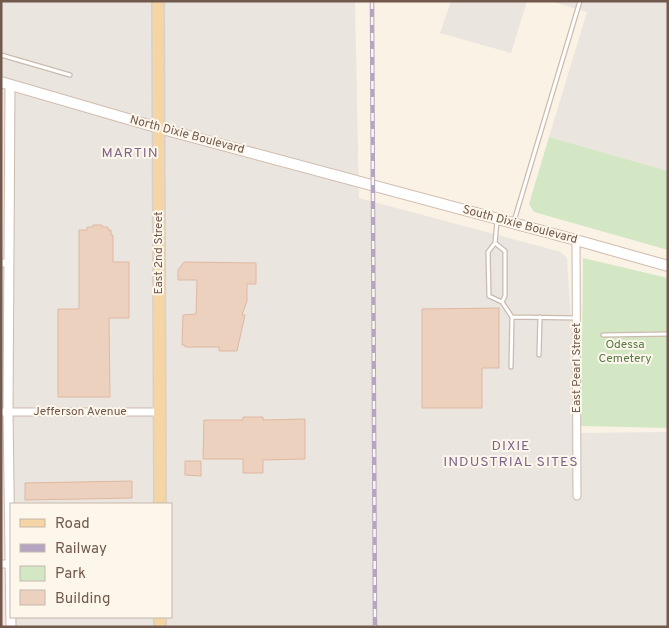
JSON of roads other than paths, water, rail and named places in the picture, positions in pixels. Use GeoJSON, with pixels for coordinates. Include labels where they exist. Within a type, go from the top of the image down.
{"type":"FeatureCollection","features":[{"type":"Feature","properties":{"kind":"main road","name":"East 2nd Street"},"geometry":{"type":"LineString","coordinates":[[158,1],[160,503]]}},
{"type":"Feature","properties":{"kind":"main road","name":"North Dixie Boulevard"},"geometry":{"type":"LineString","coordinates":[[6,84],[372,186]]}},
{"type":"Feature","properties":{"kind":"main road","name":"South Dixie Boulevard"},"geometry":{"type":"LineString","coordinates":[[372,186],[668,266]]}},
{"type":"Feature","properties":{"kind":"street"},"geometry":{"type":"LineString","coordinates":[[6,84],[6,564],[10,614]]}},
{"type":"Feature","properties":{"kind":"street","name":"East Pearl Street"},"geometry":{"type":"LineString","coordinates":[[576,240],[577,496]]}},
{"type":"Feature","properties":{"kind":"street","name":"Jefferson Avenue"},"geometry":{"type":"LineString","coordinates":[[5,412],[159,412]]}},
{"type":"Feature","properties":{"kind":"lane"},"geometry":{"type":"LineString","coordinates":[[514,223],[580,1]]}},
{"type":"Feature","properties":{"kind":"lane"},"geometry":{"type":"LineString","coordinates":[[1,55],[70,75]]}},
{"type":"Feature","properties":{"kind":"lane"},"geometry":{"type":"LineString","coordinates":[[497,219],[495,243],[488,252],[489,296],[502,302],[512,317],[511,367]]}},
{"type":"Feature","properties":{"kind":"lane"},"geometry":{"type":"LineString","coordinates":[[495,243],[505,251],[505,296],[502,302]]}},
{"type":"Feature","properties":{"kind":"lane"},"geometry":{"type":"LineString","coordinates":[[512,317],[577,318]]}},
{"type":"Feature","properties":{"kind":"lane"},"geometry":{"type":"LineString","coordinates":[[539,356],[540,317]]}},
{"type":"Feature","properties":{"kind":"lane"},"geometry":{"type":"LineString","coordinates":[[603,335],[668,334]]}},
{"type":"Feature","properties":{"kind":"railway"},"geometry":{"type":"LineString","coordinates":[[372,1],[375,627]]}},
{"type":"Feature","properties":{"kind":"district","name":"MARTIN"},"geometry":{"type":"Point","coordinates":[130,153]}},
{"type":"Feature","properties":{"kind":"district","name":"DIXIE INDUSTRIAL SITES"},"geometry":{"type":"Point","coordinates":[511,454]}},
{"type":"Feature","properties":{"kind":"park label","name":"Odessa Cemetery"},"geometry":{"type":"Point","coordinates":[625,352]}}]}
